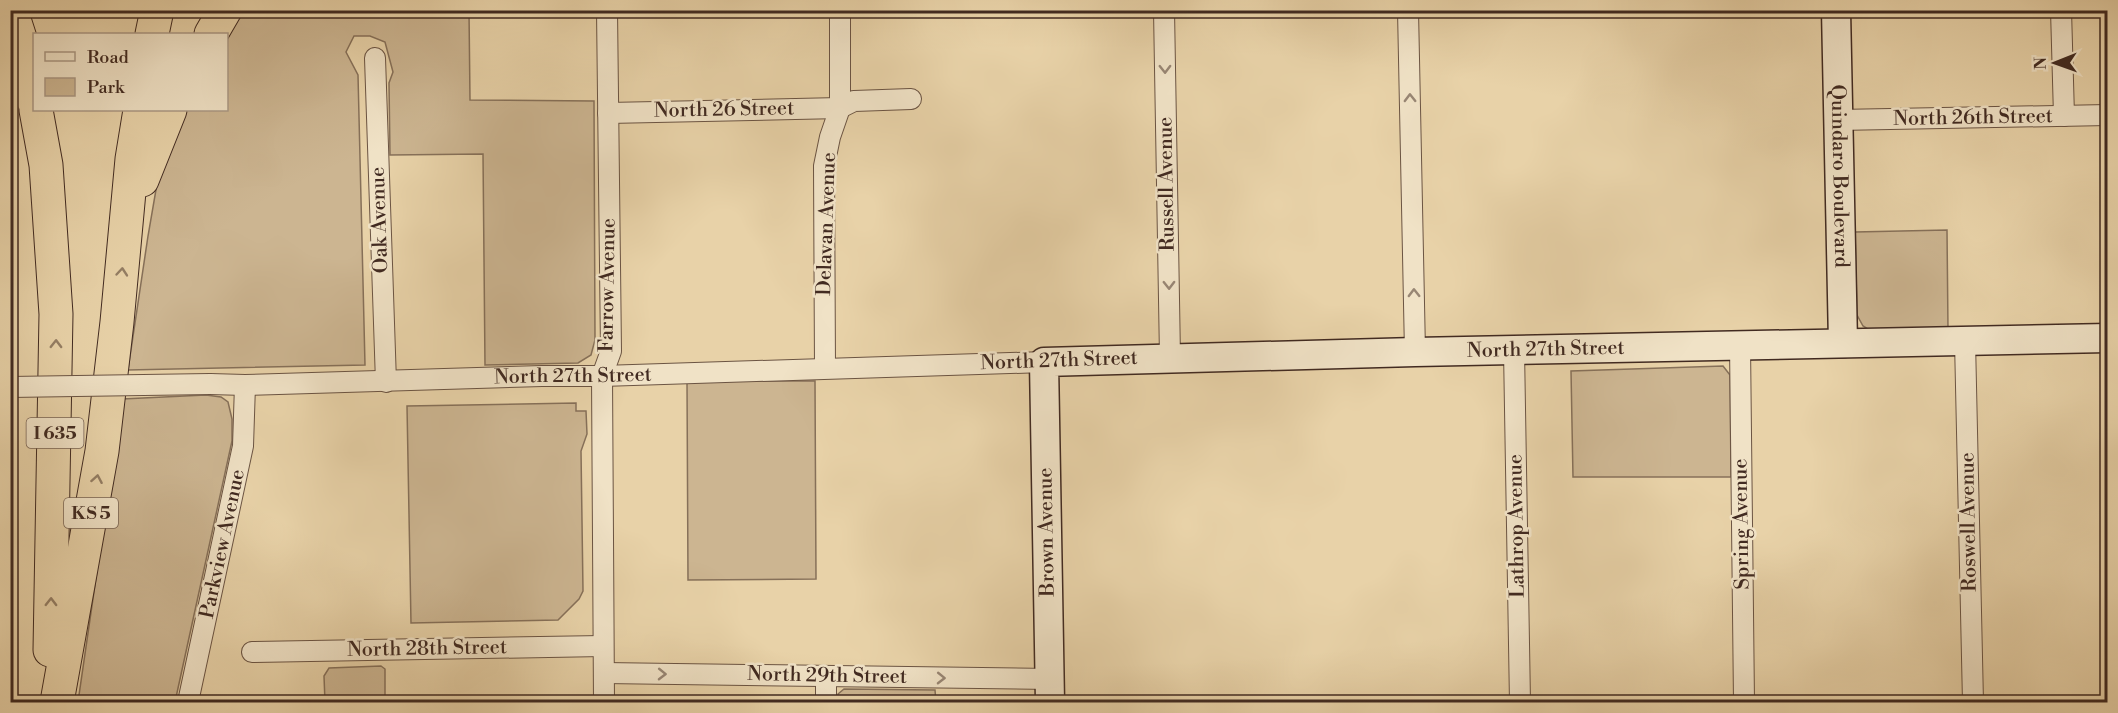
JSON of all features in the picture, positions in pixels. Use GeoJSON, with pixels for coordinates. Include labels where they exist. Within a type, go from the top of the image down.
{"type":"FeatureCollection","features":[{"type":"Feature","properties":{"kind":"highway"},"geometry":{"type":"LineString","coordinates":[[11,10],[27,60],[33,95]]}},
{"type":"Feature","properties":{"kind":"highway"},"geometry":{"type":"LineString","coordinates":[[10,25],[16,10]]}},
{"type":"Feature","properties":{"kind":"highway"},"geometry":{"type":"LineString","coordinates":[[153,33],[156,10]]}},
{"type":"Feature","properties":{"kind":"highway"},"geometry":{"type":"LineString","coordinates":[[212,33],[225,10]]}},
{"type":"Feature","properties":{"kind":"highway","name":"I 635"},"geometry":{"type":"LineString","coordinates":[[36,111],[46,165],[56,314],[48,702]]}},
{"type":"Feature","properties":{"kind":"highway","name":"KS 5"},"geometry":{"type":"LineString","coordinates":[[57,702],[102,452],[132,159],[140,111]]}},
{"type":"Feature","properties":{"kind":"highway"},"geometry":{"type":"LineString","coordinates":[[126,221],[170,111]]}},
{"type":"Feature","properties":{"kind":"main road","name":"Quindaro Boulevard"},"geometry":{"type":"LineString","coordinates":[[1836,10],[1843,343]]}},
{"type":"Feature","properties":{"kind":"main road","name":"North 27th Street"},"geometry":{"type":"LineString","coordinates":[[1044,362],[1170,357],[2108,338]]}},
{"type":"Feature","properties":{"kind":"main road","name":"Brown Avenue"},"geometry":{"type":"LineString","coordinates":[[1044,362],[1050,691]]}},
{"type":"Feature","properties":{"kind":"street","name":"Farrow Avenue"},"geometry":{"type":"LineString","coordinates":[[604,702],[602,376],[611,351],[607,10]]}},
{"type":"Feature","properties":{"kind":"street","name":"Delavan Avenue"},"geometry":{"type":"LineString","coordinates":[[825,368],[824,166],[830,137],[840,108],[840,10]]}},
{"type":"Feature","properties":{"kind":"street","name":"Russell Avenue"},"geometry":{"type":"LineString","coordinates":[[1164,10],[1170,357]]}},
{"type":"Feature","properties":{"kind":"street"},"geometry":{"type":"LineString","coordinates":[[1408,10],[1415,352]]}},
{"type":"Feature","properties":{"kind":"street"},"geometry":{"type":"LineString","coordinates":[[2061,10],[2064,116]]}},
{"type":"Feature","properties":{"kind":"street","name":"Oak Avenue"},"geometry":{"type":"LineString","coordinates":[[375,58],[386,382]]}},
{"type":"Feature","properties":{"kind":"street"},"geometry":{"type":"LineString","coordinates":[[840,108],[854,101],[911,99]]}},
{"type":"Feature","properties":{"kind":"street","name":"North 26 Street"},"geometry":{"type":"LineString","coordinates":[[608,113],[840,108]]}},
{"type":"Feature","properties":{"kind":"street","name":"North 26th Street"},"geometry":{"type":"LineString","coordinates":[[1838,120],[2108,115]]}},
{"type":"Feature","properties":{"kind":"street","name":"Roswell Avenue"},"geometry":{"type":"LineString","coordinates":[[1965,341],[1973,702]]}},
{"type":"Feature","properties":{"kind":"street","name":"Spring Avenue"},"geometry":{"type":"LineString","coordinates":[[1740,345],[1744,702]]}},
{"type":"Feature","properties":{"kind":"street","name":"Lathrop Avenue"},"geometry":{"type":"LineString","coordinates":[[1514,350],[1520,702]]}},
{"type":"Feature","properties":{"kind":"street","name":"North 27th Street"},"geometry":{"type":"LineString","coordinates":[[10,387],[386,382],[1044,362]]}},
{"type":"Feature","properties":{"kind":"street","name":"Parkview Avenue"},"geometry":{"type":"LineString","coordinates":[[188,702],[243,446],[245,385]]}},
{"type":"Feature","properties":{"kind":"street","name":"North 28th Street"},"geometry":{"type":"LineString","coordinates":[[252,652],[603,646]]}},
{"type":"Feature","properties":{"kind":"street","name":"North 29th Street"},"geometry":{"type":"LineString","coordinates":[[604,673],[826,677],[1050,691]]}},
{"type":"Feature","properties":{"kind":"street"},"geometry":{"type":"LineString","coordinates":[[826,677],[826,702]]}},
{"type":"Feature","properties":{"kind":"green space"},"geometry":{"type":"Polygon","coordinates":[[[240,11],[469,11],[470,100],[594,101],[595,340],[591,355],[578,363],[485,365],[483,154],[390,155],[389,83],[393,72],[385,42],[370,36],[354,36],[346,52],[358,75],[365,365],[128,370],[158,178],[186,111],[228,111],[227,33],[240,11]]]}},
{"type":"Feature","properties":{"kind":"green space"},"geometry":{"type":"Polygon","coordinates":[[[1947,230],[1948,329],[1871,331],[1863,326],[1857,315],[1855,232],[1947,230]]]}},
{"type":"Feature","properties":{"kind":"green space"},"geometry":{"type":"Polygon","coordinates":[[[1723,366],[1730,375],[1731,477],[1573,477],[1571,371],[1723,366]]]}},
{"type":"Feature","properties":{"kind":"green space"},"geometry":{"type":"Polygon","coordinates":[[[687,381],[815,381],[816,579],[688,580],[687,381]]]}},
{"type":"Feature","properties":{"kind":"green space"},"geometry":{"type":"Polygon","coordinates":[[[206,395],[221,397],[228,402],[232,419],[232,441],[175,702],[78,702],[122,399],[206,395]]]}},
{"type":"Feature","properties":{"kind":"green space"},"geometry":{"type":"Polygon","coordinates":[[[576,403],[576,411],[586,411],[587,434],[581,451],[583,591],[579,599],[558,620],[411,623],[407,406],[576,403]]]}},
{"type":"Feature","properties":{"kind":"green space"},"geometry":{"type":"Polygon","coordinates":[[[381,666],[385,669],[385,702],[325,702],[324,676],[329,668],[381,666]]]}},
{"type":"Feature","properties":{"kind":"green space"},"geometry":{"type":"Polygon","coordinates":[[[844,689],[935,690],[936,702],[838,702],[838,694],[844,689]]]}}]}
